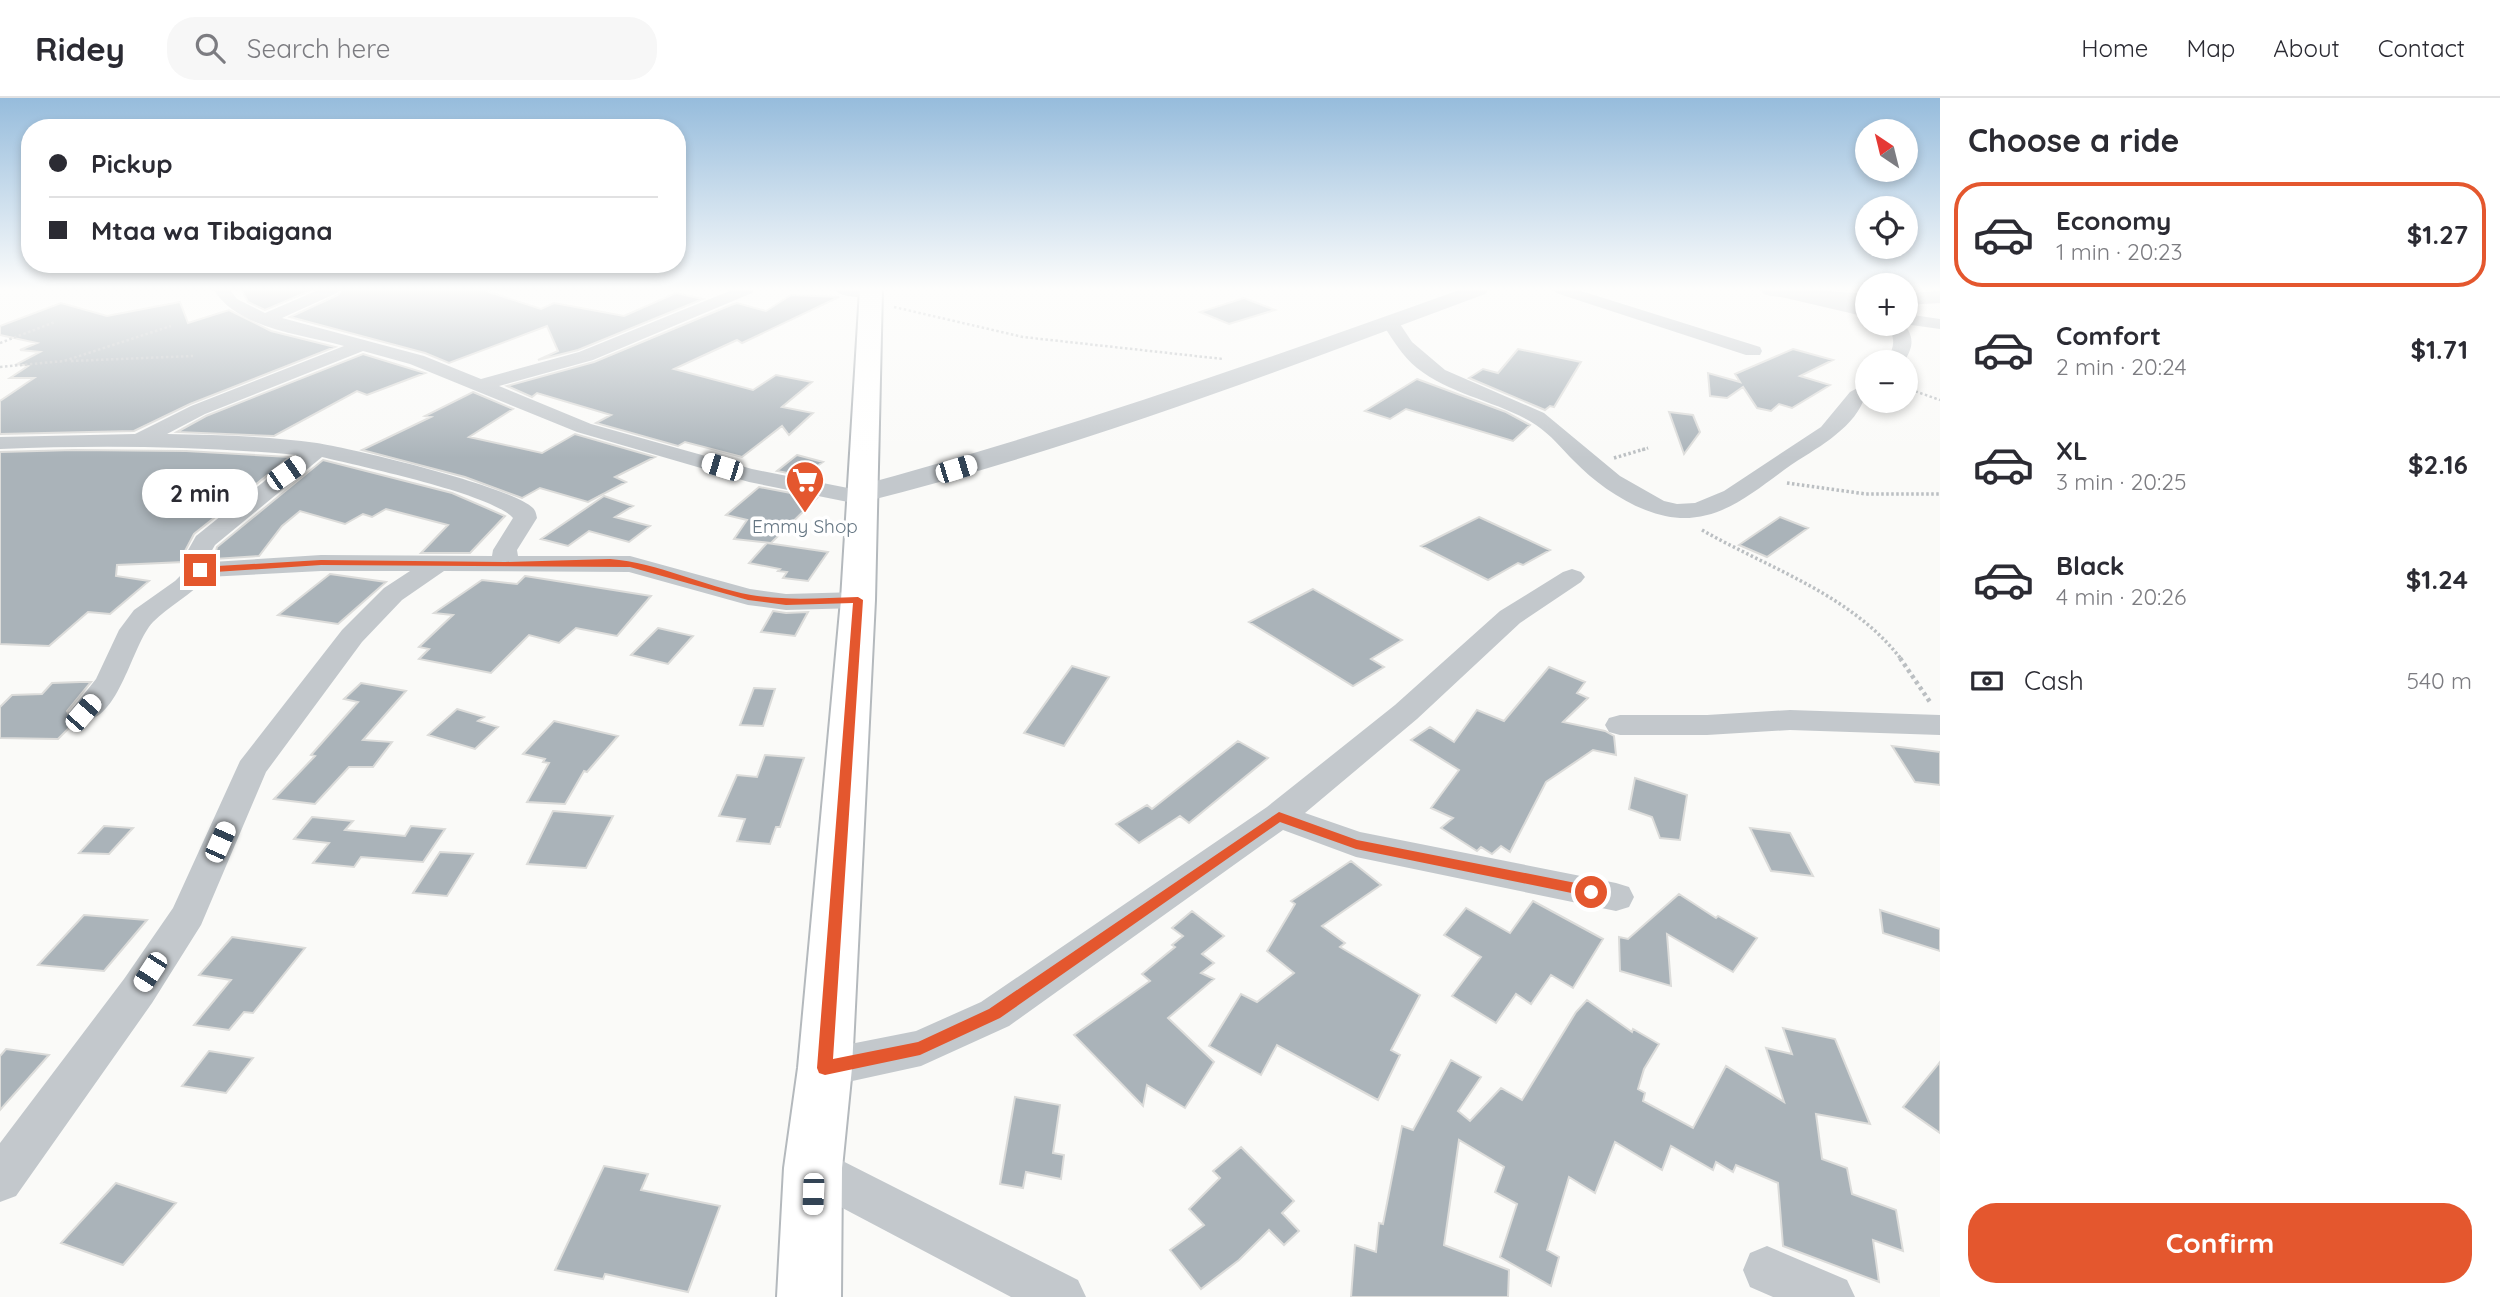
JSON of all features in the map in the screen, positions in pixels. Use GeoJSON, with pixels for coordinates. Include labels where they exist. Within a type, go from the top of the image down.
{"type":"FeatureCollection","features":[{"type":"Feature","properties":{"kind":"highway"},"geometry":{"type":"LineString","coordinates":[[809,1297],[813,1168],[825,1068],[858,600],[864,493],[863,346]]}},
{"type":"Feature","properties":{"kind":"street"},"geometry":{"type":"LineString","coordinates":[[140,439],[198,410],[360,346]]}},
{"type":"Feature","properties":{"kind":"street"},"geometry":{"type":"LineString","coordinates":[[365,346],[417,360],[584,428],[749,475],[848,495],[864,493],[1033,446],[1324,346]]}},
{"type":"Feature","properties":{"kind":"street"},"geometry":{"type":"LineString","coordinates":[[478,386],[586,356],[610,346]]}},
{"type":"Feature","properties":{"kind":"street"},"geometry":{"type":"LineString","coordinates":[[1406,346],[1437,376],[1536,416],[1566,439],[1594,466],[1650,503],[1661,509],[1684,513],[1717,506],[1762,477],[1822,436],[1840,420],[1848,405],[1855,399]]}},
{"type":"Feature","properties":{"kind":"street"},"geometry":{"type":"LineString","coordinates":[[1737,346],[1753,351]]}},
{"type":"Feature","properties":{"kind":"street"},"geometry":{"type":"LineString","coordinates":[[0,443],[140,439],[218,441],[318,450],[435,478],[518,508],[524,513],[525,519],[505,550],[505,565]]}},
{"type":"Feature","properties":{"kind":"street"},"geometry":{"type":"LineString","coordinates":[[200,570],[199,552],[205,541],[286,473],[318,450]]}},
{"type":"Feature","properties":{"kind":"street"},"geometry":{"type":"LineString","coordinates":[[83,713],[109,682],[133,630],[145,616],[184,587],[200,570],[321,562],[631,564],[748,597],[786,602],[858,600]]}},
{"type":"Feature","properties":{"kind":"street"},"geometry":{"type":"LineString","coordinates":[[0,1180],[138,991],[188,915],[251,768],[327,666],[360,627],[393,594],[436,564]]}},
{"type":"Feature","properties":{"kind":"street"},"geometry":{"type":"LineString","coordinates":[[825,1068],[920,1048],[995,1014],[1279,816],[1416,703],[1510,617],[1572,577]]}},
{"type":"Feature","properties":{"kind":"street"},"geometry":{"type":"LineString","coordinates":[[1620,725],[1707,725],[1937,716]]}},
{"type":"Feature","properties":{"kind":"street"},"geometry":{"type":"LineString","coordinates":[[1279,816],[1356,844],[1616,897]]}},
{"type":"Feature","properties":{"kind":"street"},"geometry":{"type":"LineString","coordinates":[[813,1168],[1061,1297]]}},
{"type":"Feature","properties":{"kind":"street"},"geometry":{"type":"LineString","coordinates":[[1767,1270],[1830,1297]]}},
{"type":"Feature","properties":{"kind":"path"},"geometry":{"type":"LineString","coordinates":[[64,361],[110,346]]}},
{"type":"Feature","properties":{"kind":"path"},"geometry":{"type":"LineString","coordinates":[[1096,346],[1207,356],[1256,371]]}},
{"type":"Feature","properties":{"kind":"path"},"geometry":{"type":"LineString","coordinates":[[0,368],[64,361],[193,356]]}},
{"type":"Feature","properties":{"kind":"path"},"geometry":{"type":"LineString","coordinates":[[1918,392],[1940,400]]}},
{"type":"Feature","properties":{"kind":"path"},"geometry":{"type":"LineString","coordinates":[[1594,466],[1623,454],[1648,448]]}},
{"type":"Feature","properties":{"kind":"path"},"geometry":{"type":"LineString","coordinates":[[1762,477],[1866,494],[1940,494]]}},
{"type":"Feature","properties":{"kind":"path"},"geometry":{"type":"LineString","coordinates":[[1684,513],[1702,530],[1819,590],[1857,615],[1894,649],[1937,716]]}},
{"type":"Feature","properties":{"kind":"building"},"geometry":{"type":"Polygon","coordinates":[[[30,346],[335,347],[190,404],[134,431],[0,434],[0,401],[34,378],[10,378],[28,366],[17,364],[40,352],[20,350],[30,346]]]}},
{"type":"Feature","properties":{"kind":"building"},"geometry":{"type":"Polygon","coordinates":[[[399,346],[494,346],[449,363],[399,346]]]}},
{"type":"Feature","properties":{"kind":"building"},"geometry":{"type":"Polygon","coordinates":[[[556,346],[588,346],[538,360],[558,351],[556,346]]]}},
{"type":"Feature","properties":{"kind":"building"},"geometry":{"type":"Polygon","coordinates":[[[633,346],[724,346],[674,369],[753,390],[776,375],[812,382],[782,407],[813,413],[789,435],[782,426],[742,457],[685,442],[678,446],[596,423],[611,415],[537,393],[532,397],[507,386],[594,362],[633,346]]]}},
{"type":"Feature","properties":{"kind":"building"},"geometry":{"type":"Polygon","coordinates":[[[1518,349],[1581,362],[1554,407],[1550,406],[1545,410],[1469,378],[1483,369],[1498,373],[1518,349]]]}},
{"type":"Feature","properties":{"kind":"building"},"geometry":{"type":"Polygon","coordinates":[[[1793,349],[1833,360],[1800,376],[1830,385],[1792,408],[1779,404],[1771,411],[1757,408],[1743,387],[1727,398],[1710,396],[1708,373],[1740,382],[1735,374],[1793,349]]]}},
{"type":"Feature","properties":{"kind":"building"},"geometry":{"type":"Polygon","coordinates":[[[363,354],[425,373],[367,395],[357,391],[274,436],[177,432],[206,416],[363,354]]]}},
{"type":"Feature","properties":{"kind":"building"},"geometry":{"type":"Polygon","coordinates":[[[1417,379],[1506,412],[1530,425],[1513,441],[1406,409],[1390,419],[1365,411],[1417,379]]]}},
{"type":"Feature","properties":{"kind":"building"},"geometry":{"type":"Polygon","coordinates":[[[473,392],[513,409],[469,437],[542,453],[575,434],[655,457],[615,477],[626,482],[588,502],[540,488],[522,498],[465,477],[362,450],[431,417],[425,416],[473,392]]]}},
{"type":"Feature","properties":{"kind":"building"},"geometry":{"type":"Polygon","coordinates":[[[1669,412],[1693,415],[1700,432],[1684,454],[1669,412]]]}},
{"type":"Feature","properties":{"kind":"building"},"geometry":{"type":"Polygon","coordinates":[[[186,451],[290,457],[194,534],[185,551],[184,562],[117,565],[116,576],[149,581],[110,614],[88,612],[49,646],[0,644],[0,452],[186,451]]]}},
{"type":"Feature","properties":{"kind":"building"},"geometry":{"type":"Polygon","coordinates":[[[797,455],[823,462],[803,476],[777,471],[797,455]]]}},
{"type":"Feature","properties":{"kind":"building"},"geometry":{"type":"Polygon","coordinates":[[[323,460],[452,493],[505,516],[470,553],[421,553],[448,525],[386,509],[372,517],[363,514],[345,524],[300,511],[282,526],[259,556],[214,559],[217,547],[323,460]]]}},
{"type":"Feature","properties":{"kind":"building"},"geometry":{"type":"Polygon","coordinates":[[[759,487],[817,498],[771,543],[734,539],[747,520],[726,515],[759,487]]]}},
{"type":"Feature","properties":{"kind":"building"},"geometry":{"type":"Polygon","coordinates":[[[604,496],[633,506],[615,517],[650,526],[629,542],[589,531],[568,546],[541,539],[604,496]]]}},
{"type":"Feature","properties":{"kind":"building"},"geometry":{"type":"Polygon","coordinates":[[[1479,517],[1550,550],[1523,565],[1518,563],[1488,580],[1421,546],[1479,517]]]}},
{"type":"Feature","properties":{"kind":"building"},"geometry":{"type":"Polygon","coordinates":[[[1780,517],[1808,528],[1767,557],[1739,545],[1780,517]]]}},
{"type":"Feature","properties":{"kind":"building"},"geometry":{"type":"Polygon","coordinates":[[[767,543],[828,552],[808,581],[783,578],[787,572],[749,563],[767,543]]]}},
{"type":"Feature","properties":{"kind":"building"},"geometry":{"type":"Polygon","coordinates":[[[330,574],[386,582],[338,624],[278,615],[330,574]]]}},
{"type":"Feature","properties":{"kind":"building"},"geometry":{"type":"Polygon","coordinates":[[[525,576],[651,596],[617,636],[576,628],[559,643],[529,635],[491,673],[419,659],[429,649],[419,647],[453,615],[434,613],[482,580],[517,584],[525,576]]]}},
{"type":"Feature","properties":{"kind":"building"},"geometry":{"type":"Polygon","coordinates":[[[1313,589],[1402,640],[1371,659],[1384,667],[1353,686],[1249,622],[1313,589]]]}},
{"type":"Feature","properties":{"kind":"building"},"geometry":{"type":"Polygon","coordinates":[[[773,611],[808,612],[795,636],[761,632],[773,611]]]}},
{"type":"Feature","properties":{"kind":"building"},"geometry":{"type":"Polygon","coordinates":[[[658,628],[693,636],[668,664],[631,655],[658,628]]]}},
{"type":"Feature","properties":{"kind":"building"},"geometry":{"type":"Polygon","coordinates":[[[1072,666],[1109,677],[1064,746],[1024,733],[1072,666]]]}},
{"type":"Feature","properties":{"kind":"building"},"geometry":{"type":"Polygon","coordinates":[[[1549,667],[1585,682],[1577,693],[1588,698],[1563,722],[1605,731],[1614,736],[1616,755],[1593,750],[1546,782],[1510,852],[1501,846],[1492,854],[1481,847],[1477,851],[1441,828],[1453,818],[1431,808],[1459,770],[1411,740],[1430,727],[1454,742],[1477,710],[1504,721],[1549,667]]]}},
{"type":"Feature","properties":{"kind":"building"},"geometry":{"type":"Polygon","coordinates":[[[91,682],[67,711],[74,723],[58,739],[0,738],[0,707],[12,695],[42,694],[52,683],[91,682]]]}},
{"type":"Feature","properties":{"kind":"building"},"geometry":{"type":"Polygon","coordinates":[[[361,683],[406,691],[363,740],[392,742],[373,767],[349,767],[315,804],[274,799],[315,756],[311,755],[358,702],[344,699],[361,683]]]}},
{"type":"Feature","properties":{"kind":"building"},"geometry":{"type":"Polygon","coordinates":[[[754,688],[775,689],[763,726],[740,725],[754,688]]]}},
{"type":"Feature","properties":{"kind":"building"},"geometry":{"type":"Polygon","coordinates":[[[457,709],[484,717],[478,721],[498,727],[475,749],[428,735],[457,709]]]}},
{"type":"Feature","properties":{"kind":"building"},"geometry":{"type":"Polygon","coordinates":[[[554,721],[618,736],[587,772],[584,771],[565,804],[527,802],[549,763],[543,762],[545,759],[523,754],[554,721]]]}},
{"type":"Feature","properties":{"kind":"building"},"geometry":{"type":"Polygon","coordinates":[[[1238,741],[1268,758],[1189,823],[1180,816],[1139,843],[1116,824],[1147,805],[1152,809],[1238,741]]]}},
{"type":"Feature","properties":{"kind":"building"},"geometry":{"type":"Polygon","coordinates":[[[1892,746],[1940,752],[1940,785],[1915,782],[1892,746]]]}},
{"type":"Feature","properties":{"kind":"building"},"geometry":{"type":"Polygon","coordinates":[[[765,755],[804,758],[780,827],[776,827],[770,844],[737,841],[745,819],[719,816],[737,775],[757,777],[765,755]]]}},
{"type":"Feature","properties":{"kind":"building"},"geometry":{"type":"Polygon","coordinates":[[[1635,778],[1687,795],[1680,840],[1660,838],[1652,817],[1629,809],[1635,778]]]}},
{"type":"Feature","properties":{"kind":"building"},"geometry":{"type":"Polygon","coordinates":[[[553,811],[613,816],[586,868],[527,864],[553,811]]]}},
{"type":"Feature","properties":{"kind":"building"},"geometry":{"type":"Polygon","coordinates":[[[312,817],[353,821],[345,830],[405,836],[411,826],[445,829],[423,862],[361,857],[354,867],[313,863],[329,843],[294,839],[312,817]]]}},
{"type":"Feature","properties":{"kind":"building"},"geometry":{"type":"Polygon","coordinates":[[[104,826],[133,828],[109,854],[79,853],[104,826]]]}},
{"type":"Feature","properties":{"kind":"building"},"geometry":{"type":"Polygon","coordinates":[[[1750,828],[1790,833],[1813,876],[1771,871],[1750,828]]]}},
{"type":"Feature","properties":{"kind":"building"},"geometry":{"type":"Polygon","coordinates":[[[440,852],[473,854],[447,896],[413,893],[440,852]]]}},
{"type":"Feature","properties":{"kind":"building"},"geometry":{"type":"Polygon","coordinates":[[[1351,861],[1381,885],[1322,926],[1345,943],[1340,947],[1420,995],[1391,1050],[1400,1055],[1378,1100],[1277,1045],[1261,1075],[1209,1046],[1241,994],[1257,1002],[1294,973],[1267,951],[1295,904],[1291,901],[1351,861]]]}},
{"type":"Feature","properties":{"kind":"building"},"geometry":{"type":"Polygon","coordinates":[[[1679,894],[1716,918],[1718,916],[1757,938],[1733,972],[1667,934],[1671,986],[1620,971],[1619,937],[1628,939],[1679,894]]]}},
{"type":"Feature","properties":{"kind":"building"},"geometry":{"type":"Polygon","coordinates":[[[1533,901],[1603,939],[1573,988],[1551,975],[1531,1004],[1516,994],[1496,1023],[1452,996],[1481,957],[1444,935],[1466,908],[1510,933],[1533,901]]]}},
{"type":"Feature","properties":{"kind":"building"},"geometry":{"type":"Polygon","coordinates":[[[1880,910],[1940,929],[1940,951],[1883,933],[1880,910]]]}},
{"type":"Feature","properties":{"kind":"building"},"geometry":{"type":"Polygon","coordinates":[[[1192,911],[1224,936],[1202,954],[1214,963],[1201,973],[1214,979],[1168,1018],[1214,1062],[1185,1108],[1147,1085],[1143,1106],[1074,1035],[1150,981],[1142,974],[1175,947],[1172,945],[1183,936],[1172,928],[1192,911]]]}},
{"type":"Feature","properties":{"kind":"building"},"geometry":{"type":"Polygon","coordinates":[[[84,915],[147,920],[104,971],[38,965],[84,915]]]}},
{"type":"Feature","properties":{"kind":"building"},"geometry":{"type":"Polygon","coordinates":[[[232,937],[305,948],[253,1013],[244,1012],[229,1030],[194,1025],[231,980],[199,975],[232,937]]]}},
{"type":"Feature","properties":{"kind":"building"},"geometry":{"type":"Polygon","coordinates":[[[1587,1000],[1632,1032],[1633,1029],[1659,1044],[1644,1069],[1638,1089],[1645,1093],[1643,1101],[1693,1128],[1726,1066],[1784,1102],[1766,1048],[1792,1054],[1783,1028],[1835,1039],[1870,1124],[1816,1114],[1822,1159],[1847,1168],[1852,1194],[1896,1210],[1903,1251],[1873,1240],[1879,1282],[1783,1246],[1778,1183],[1736,1165],[1733,1172],[1716,1162],[1713,1170],[1671,1146],[1662,1170],[1615,1142],[1595,1193],[1569,1177],[1547,1250],[1559,1257],[1551,1286],[1500,1257],[1517,1204],[1495,1192],[1504,1167],[1459,1140],[1444,1245],[1509,1270],[1508,1297],[1351,1297],[1355,1245],[1376,1252],[1379,1223],[1383,1224],[1402,1126],[1413,1130],[1451,1060],[1481,1077],[1458,1111],[1470,1121],[1501,1088],[1522,1100],[1576,1012],[1587,1000]]]}},
{"type":"Feature","properties":{"kind":"building"},"geometry":{"type":"Polygon","coordinates":[[[6,1049],[49,1055],[0,1110],[0,1056],[6,1049]]]}},
{"type":"Feature","properties":{"kind":"building"},"geometry":{"type":"Polygon","coordinates":[[[209,1051],[253,1058],[226,1093],[182,1086],[209,1051]]]}},
{"type":"Feature","properties":{"kind":"building"},"geometry":{"type":"Polygon","coordinates":[[[1940,1062],[1940,1133],[1903,1107],[1940,1062]]]}},
{"type":"Feature","properties":{"kind":"building"},"geometry":{"type":"Polygon","coordinates":[[[1015,1097],[1060,1105],[1053,1153],[1064,1155],[1061,1179],[1026,1172],[1023,1188],[1000,1184],[1015,1097]]]}},
{"type":"Feature","properties":{"kind":"building"},"geometry":{"type":"Polygon","coordinates":[[[1241,1147],[1294,1201],[1282,1213],[1299,1231],[1284,1245],[1269,1230],[1239,1260],[1201,1289],[1170,1250],[1204,1225],[1189,1209],[1220,1178],[1213,1171],[1241,1147]]]}},
{"type":"Feature","properties":{"kind":"building"},"geometry":{"type":"Polygon","coordinates":[[[604,1166],[648,1174],[641,1190],[720,1206],[688,1292],[605,1274],[603,1279],[555,1270],[604,1166]]]}},
{"type":"Feature","properties":{"kind":"building"},"geometry":{"type":"Polygon","coordinates":[[[116,1183],[176,1203],[123,1265],[61,1243],[116,1183]]]}},
{"type":"Feature","properties":{"kind":"place","name":"Emmy Shop"},"geometry":{"type":"Point","coordinates":[805,514]}},
{"type":"Feature","properties":{"kind":"route"},"geometry":{"type":"LineString","coordinates":[[200,570],[321,562],[505,565],[610,562],[631,564],[748,597],[786,602],[858,600],[825,1068],[920,1048],[995,1014],[1279,816],[1356,844],[1591,892]]}}]}
